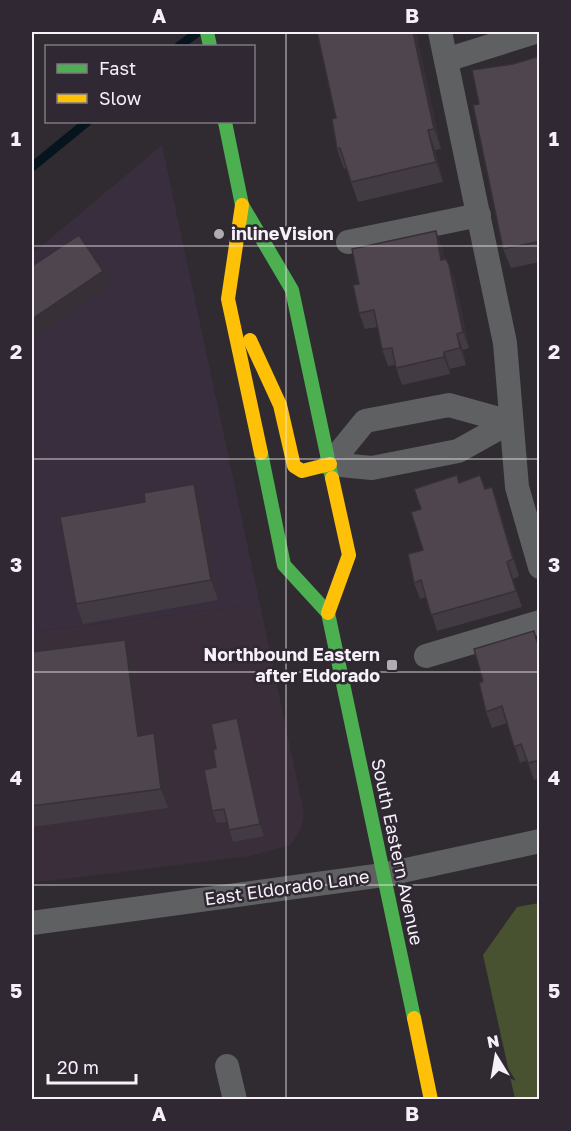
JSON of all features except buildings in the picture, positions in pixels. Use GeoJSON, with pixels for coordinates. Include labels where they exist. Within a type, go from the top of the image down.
{"type":"FeatureCollection","features":[{"type":"Feature","properties":{"kind":"main road"},"geometry":{"type":"LineString","coordinates":[[225,123],[242,205],[292,290],[330,464],[349,555],[328,613],[284,566],[228,298],[242,205]]}},
{"type":"Feature","properties":{"kind":"main road"},"geometry":{"type":"LineString","coordinates":[[228,298],[257,352],[280,405],[294,466],[302,471],[330,464]]}},
{"type":"Feature","properties":{"kind":"main road","name":"South Eastern Avenue"},"geometry":{"type":"LineString","coordinates":[[328,613],[431,1100]]}},
{"type":"Feature","properties":{"kind":"street"},"geometry":{"type":"LineString","coordinates":[[440,32],[505,343],[517,487],[540,567]]}},
{"type":"Feature","properties":{"kind":"street"},"geometry":{"type":"LineString","coordinates":[[446,60],[535,32]]}},
{"type":"Feature","properties":{"kind":"street"},"geometry":{"type":"LineString","coordinates":[[348,242],[479,215]]}},
{"type":"Feature","properties":{"kind":"street"},"geometry":{"type":"LineString","coordinates":[[330,464],[364,421],[449,405],[510,422]]}},
{"type":"Feature","properties":{"kind":"street"},"geometry":{"type":"LineString","coordinates":[[330,464],[372,468],[459,451],[510,422]]}},
{"type":"Feature","properties":{"kind":"street"},"geometry":{"type":"LineString","coordinates":[[426,656],[540,622]]}},
{"type":"Feature","properties":{"kind":"street","name":"East Eldorado Lane"},"geometry":{"type":"LineString","coordinates":[[32,923],[383,874],[540,841]]}},
{"type":"Feature","properties":{"kind":"street"},"geometry":{"type":"LineString","coordinates":[[228,1066],[235,1100]]}},
{"type":"Feature","properties":{"kind":"shaded area"},"geometry":{"type":"Polygon","coordinates":[[[162,145],[260,604],[32,632],[32,254],[162,145]]]}},
{"type":"Feature","properties":{"kind":"shaded area"},"geometry":{"type":"Polygon","coordinates":[[[260,604],[304,813],[301,829],[291,845],[250,856],[32,883],[32,632],[260,604]]]}},
{"type":"Feature","properties":{"kind":"green space"},"geometry":{"type":"Polygon","coordinates":[[[539,903],[539,1099],[515,1099],[483,955],[517,907],[539,903]]]}},
{"type":"Feature","properties":{"kind":"waterway"},"geometry":{"type":"LineString","coordinates":[[180,45],[198,32]]}},
{"type":"Feature","properties":{"kind":"waterway"},"geometry":{"type":"LineString","coordinates":[[32,167],[86,123]]}},
{"type":"Feature","properties":{"kind":"traffic: fast"},"geometry":{"type":"LineString","coordinates":[[207,32],[210,45]]}},
{"type":"Feature","properties":{"kind":"traffic: fast"},"geometry":{"type":"LineString","coordinates":[[225,123],[242,205],[292,290],[332,478]]}},
{"type":"Feature","properties":{"kind":"traffic: fast"},"geometry":{"type":"LineString","coordinates":[[261,453],[284,565],[328,613],[414,1018]]}},
{"type":"Feature","properties":{"kind":"traffic: slow"},"geometry":{"type":"LineString","coordinates":[[242,205],[228,299],[261,453]]}},
{"type":"Feature","properties":{"kind":"traffic: slow"},"geometry":{"type":"LineString","coordinates":[[250,340],[280,405],[294,466],[302,471],[330,464]]}},
{"type":"Feature","properties":{"kind":"traffic: slow"},"geometry":{"type":"LineString","coordinates":[[328,613],[349,555],[332,478]]}},
{"type":"Feature","properties":{"kind":"traffic: slow"},"geometry":{"type":"LineString","coordinates":[[414,1018],[431,1100]]}},
{"type":"Feature","properties":{"kind":"place","name":"inlineVision"},"geometry":{"type":"Point","coordinates":[219,234]}},
{"type":"Feature","properties":{"kind":"place","name":"Northbound Eastern after Eldorado"},"geometry":{"type":"Point","coordinates":[392,665]}}]}
